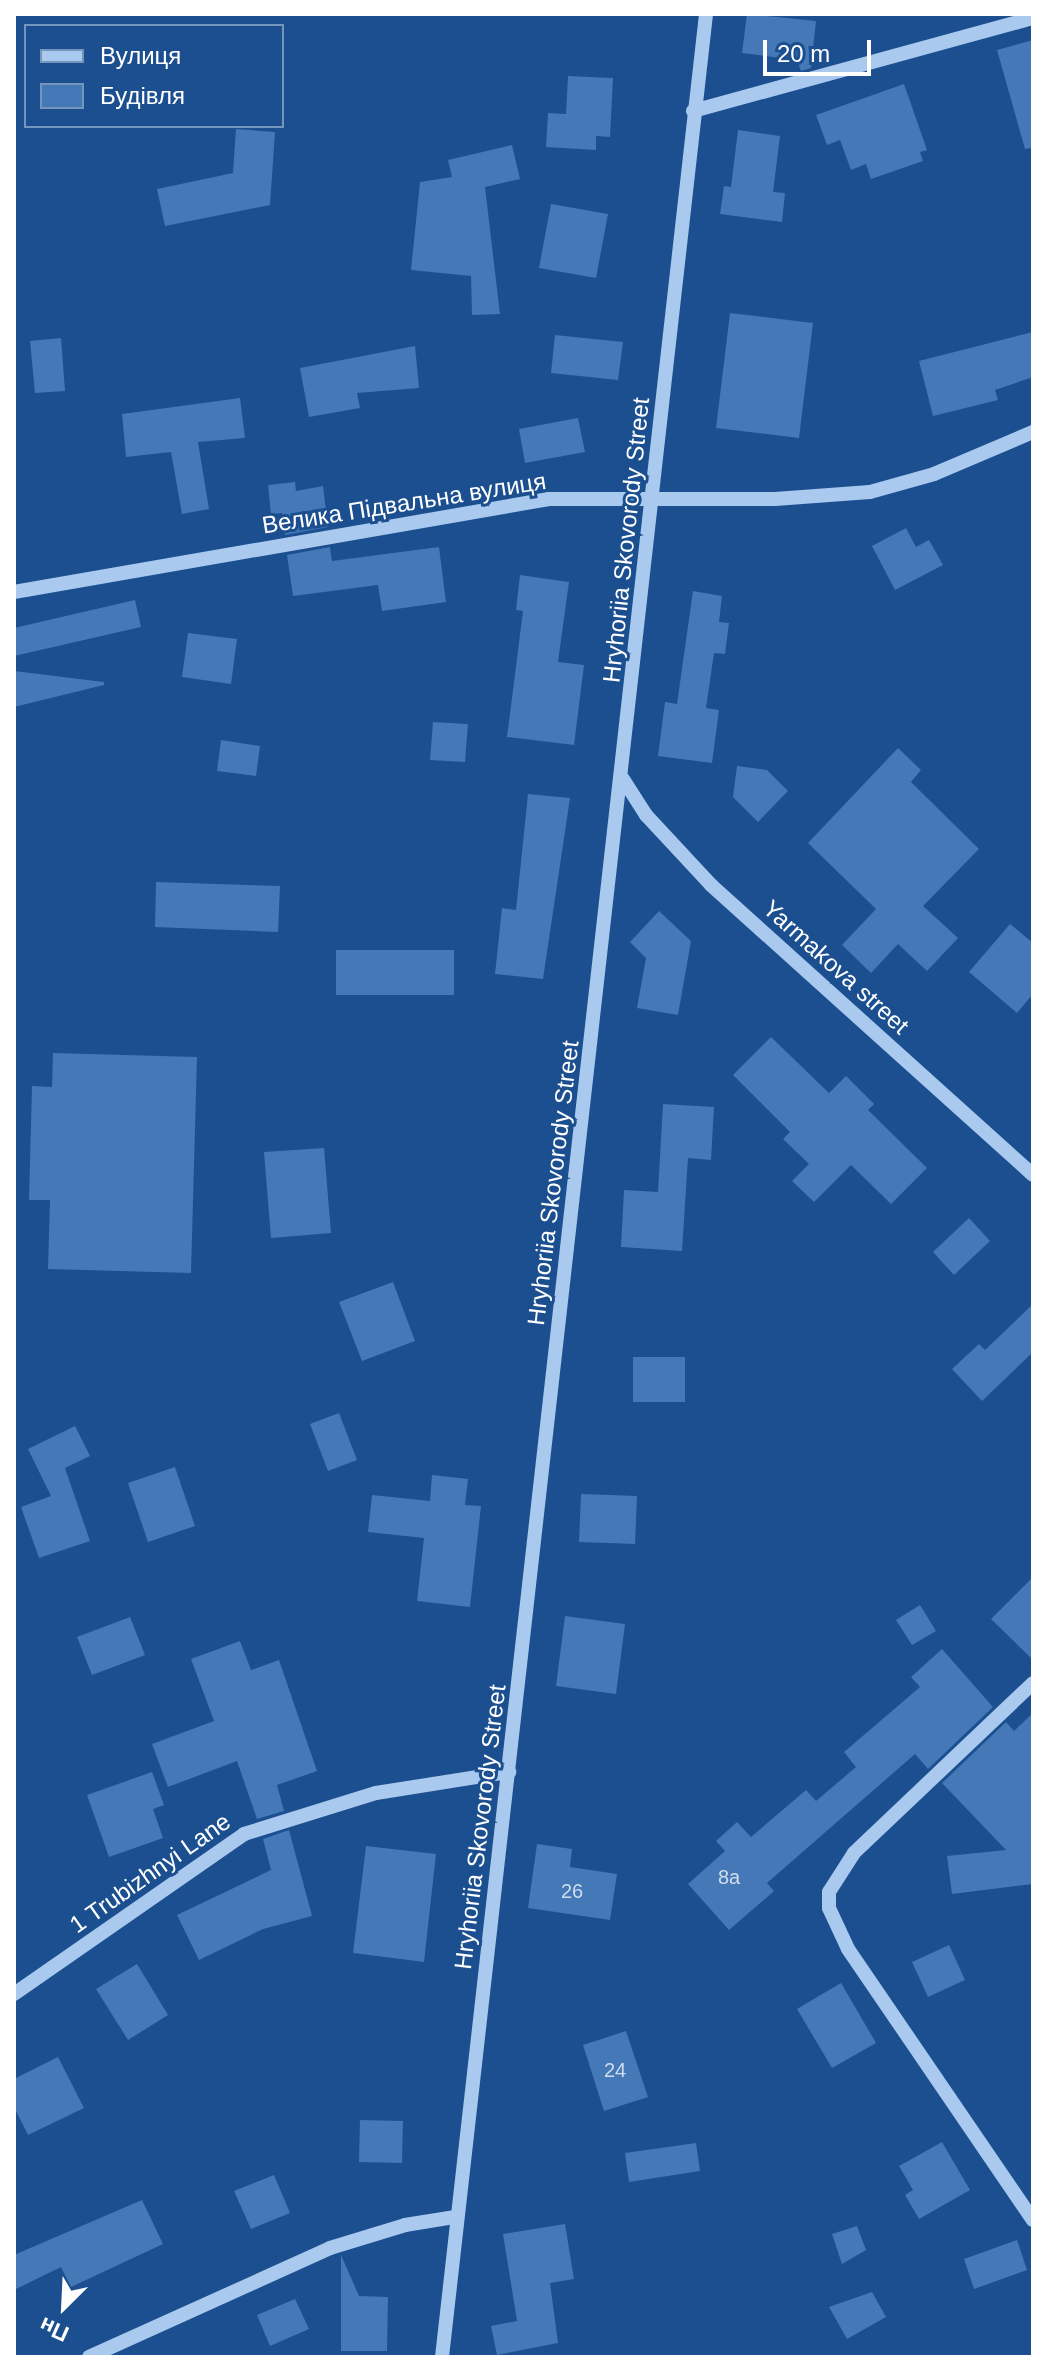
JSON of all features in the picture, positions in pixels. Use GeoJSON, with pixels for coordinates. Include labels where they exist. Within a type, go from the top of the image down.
{"type":"FeatureCollection","features":[{"type":"Feature","properties":{"kind":"street","name":"Hryhoriia Skovorody Street"},"geometry":{"type":"LineString","coordinates":[[442,2357],[455,2217],[623,779],[693,111],[706,14]]}},
{"type":"Feature","properties":{"kind":"street"},"geometry":{"type":"LineString","coordinates":[[693,111],[1033,18]]}},
{"type":"Feature","properties":{"kind":"street","name":"Велика Підвальна вулиця"},"geometry":{"type":"LineString","coordinates":[[14,592],[549,499],[653,500],[870,492],[934,474],[1033,432]]}},
{"type":"Feature","properties":{"kind":"street","name":"Yarmakova street"},"geometry":{"type":"LineString","coordinates":[[623,779],[646,815],[711,885],[1033,1175]]}},
{"type":"Feature","properties":{"kind":"street"},"geometry":{"type":"LineString","coordinates":[[1033,1683],[854,1853],[829,1892],[829,1908],[848,1949],[1033,2220]]}},
{"type":"Feature","properties":{"kind":"street","name":"1 Trubizhnyi Lane"},"geometry":{"type":"LineString","coordinates":[[14,1994],[244,1834],[376,1793],[509,1772]]}},
{"type":"Feature","properties":{"kind":"street"},"geometry":{"type":"LineString","coordinates":[[89,2357],[330,2248],[405,2225],[455,2217]]}},
{"type":"Feature","properties":{"kind":"building"},"geometry":{"type":"Polygon","coordinates":[[[747,14],[816,21],[811,68],[801,71],[791,44],[789,59],[742,53],[747,14]]]}},
{"type":"Feature","properties":{"kind":"building"},"geometry":{"type":"Polygon","coordinates":[[[1033,40],[1033,148],[1025,149],[997,50],[1033,40]]]}},
{"type":"Feature","properties":{"kind":"building"},"geometry":{"type":"Polygon","coordinates":[[[568,76],[613,78],[610,137],[596,136],[596,150],[546,147],[548,113],[566,114],[568,76]]]}},
{"type":"Feature","properties":{"kind":"building"},"geometry":{"type":"Polygon","coordinates":[[[904,84],[927,150],[920,152],[923,161],[871,179],[866,164],[851,170],[840,140],[827,145],[816,115],[904,84]]]}},
{"type":"Feature","properties":{"kind":"building"},"geometry":{"type":"Polygon","coordinates":[[[236,129],[275,132],[270,205],[165,226],[157,189],[233,173],[236,129]]]}},
{"type":"Feature","properties":{"kind":"building"},"geometry":{"type":"Polygon","coordinates":[[[738,130],[780,136],[773,192],[785,193],[782,222],[720,214],[724,186],[731,187],[738,130]]]}},
{"type":"Feature","properties":{"kind":"building"},"geometry":{"type":"Polygon","coordinates":[[[512,145],[520,179],[485,187],[500,314],[472,315],[471,276],[411,270],[420,182],[452,177],[448,160],[512,145]]]}},
{"type":"Feature","properties":{"kind":"building"},"geometry":{"type":"Polygon","coordinates":[[[551,204],[608,214],[596,278],[539,268],[551,204]]]}},
{"type":"Feature","properties":{"kind":"building"},"geometry":{"type":"Polygon","coordinates":[[[730,313],[813,323],[799,438],[716,428],[730,313]]]}},
{"type":"Feature","properties":{"kind":"building"},"geometry":{"type":"Polygon","coordinates":[[[1033,332],[1033,377],[995,390],[998,400],[933,416],[919,361],[1033,332]]]}},
{"type":"Feature","properties":{"kind":"building"},"geometry":{"type":"Polygon","coordinates":[[[555,335],[623,342],[618,380],[551,373],[555,335]]]}},
{"type":"Feature","properties":{"kind":"building"},"geometry":{"type":"Polygon","coordinates":[[[61,338],[65,391],[35,393],[30,341],[61,338]]]}},
{"type":"Feature","properties":{"kind":"building"},"geometry":{"type":"Polygon","coordinates":[[[415,346],[419,388],[357,393],[360,408],[309,417],[300,368],[415,346]]]}},
{"type":"Feature","properties":{"kind":"building"},"geometry":{"type":"Polygon","coordinates":[[[240,398],[245,438],[198,442],[209,509],[182,514],[171,452],[126,457],[122,414],[240,398]]]}},
{"type":"Feature","properties":{"kind":"building"},"geometry":{"type":"Polygon","coordinates":[[[578,418],[585,452],[525,463],[519,429],[578,418]]]}},
{"type":"Feature","properties":{"kind":"building"},"geometry":{"type":"Polygon","coordinates":[[[295,482],[296,491],[323,486],[328,527],[285,535],[282,513],[271,514],[268,485],[295,482]]]}},
{"type":"Feature","properties":{"kind":"building"},"geometry":{"type":"Polygon","coordinates":[[[906,528],[916,547],[929,540],[943,565],[895,590],[872,546],[906,528]]]}},
{"type":"Feature","properties":{"kind":"building"},"geometry":{"type":"Polygon","coordinates":[[[330,547],[332,561],[439,547],[446,602],[382,611],[378,585],[293,596],[287,555],[330,547]]]}},
{"type":"Feature","properties":{"kind":"building"},"geometry":{"type":"Polygon","coordinates":[[[520,575],[569,582],[558,662],[584,665],[574,745],[507,737],[523,611],[516,610],[520,575]]]}},
{"type":"Feature","properties":{"kind":"building"},"geometry":{"type":"Polygon","coordinates":[[[693,591],[722,596],[719,622],[729,623],[725,654],[714,653],[706,708],[719,710],[712,763],[658,756],[665,702],[677,704],[693,591]]]}},
{"type":"Feature","properties":{"kind":"building"},"geometry":{"type":"Polygon","coordinates":[[[135,600],[141,627],[14,656],[14,628],[135,600]]]}},
{"type":"Feature","properties":{"kind":"building"},"geometry":{"type":"Polygon","coordinates":[[[188,633],[237,639],[231,684],[182,677],[188,633]]]}},
{"type":"Feature","properties":{"kind":"building"},"geometry":{"type":"Polygon","coordinates":[[[14,671],[104,682],[104,685],[14,707],[14,671]]]}},
{"type":"Feature","properties":{"kind":"building"},"geometry":{"type":"Polygon","coordinates":[[[433,722],[468,724],[465,762],[430,760],[433,722]]]}},
{"type":"Feature","properties":{"kind":"building"},"geometry":{"type":"Polygon","coordinates":[[[221,740],[260,746],[256,776],[217,771],[221,740]]]}},
{"type":"Feature","properties":{"kind":"building"},"geometry":{"type":"Polygon","coordinates":[[[898,748],[921,770],[911,782],[979,849],[923,906],[958,938],[927,971],[898,944],[871,973],[842,945],[876,909],[808,843],[898,748]]]}},
{"type":"Feature","properties":{"kind":"building"},"geometry":{"type":"Polygon","coordinates":[[[737,766],[767,770],[788,791],[758,822],[733,797],[737,766]]]}},
{"type":"Feature","properties":{"kind":"building"},"geometry":{"type":"Polygon","coordinates":[[[528,794],[570,798],[543,979],[495,974],[502,908],[516,910],[528,794]]]}},
{"type":"Feature","properties":{"kind":"building"},"geometry":{"type":"Polygon","coordinates":[[[156,882],[280,886],[278,932],[155,927],[156,882]]]}},
{"type":"Feature","properties":{"kind":"building"},"geometry":{"type":"Polygon","coordinates":[[[659,911],[691,941],[678,1015],[637,1008],[646,958],[630,942],[659,911]]]}},
{"type":"Feature","properties":{"kind":"building"},"geometry":{"type":"Polygon","coordinates":[[[1010,924],[1033,943],[1033,994],[1017,1013],[969,972],[1010,924]]]}},
{"type":"Feature","properties":{"kind":"building"},"geometry":{"type":"Polygon","coordinates":[[[336,950],[454,950],[454,995],[336,995],[336,950]]]}},
{"type":"Feature","properties":{"kind":"building"},"geometry":{"type":"Polygon","coordinates":[[[771,1037],[829,1093],[846,1076],[874,1104],[868,1110],[927,1168],[891,1204],[851,1165],[814,1202],[792,1181],[809,1164],[783,1139],[790,1132],[733,1075],[771,1037]]]}},
{"type":"Feature","properties":{"kind":"building"},"geometry":{"type":"Polygon","coordinates":[[[53,1053],[197,1057],[191,1273],[48,1269],[50,1200],[29,1200],[32,1086],[52,1087],[53,1053]]]}},
{"type":"Feature","properties":{"kind":"building"},"geometry":{"type":"Polygon","coordinates":[[[663,1104],[714,1107],[711,1160],[688,1158],[682,1251],[621,1247],[624,1190],[658,1192],[663,1104]]]}},
{"type":"Feature","properties":{"kind":"building"},"geometry":{"type":"Polygon","coordinates":[[[324,1148],[331,1233],[271,1238],[264,1152],[324,1148]]]}},
{"type":"Feature","properties":{"kind":"building"},"geometry":{"type":"Polygon","coordinates":[[[969,1218],[990,1241],[954,1275],[933,1252],[969,1218]]]}},
{"type":"Feature","properties":{"kind":"building"},"geometry":{"type":"Polygon","coordinates":[[[393,1282],[415,1341],[362,1361],[339,1302],[393,1282]]]}},
{"type":"Feature","properties":{"kind":"building"},"geometry":{"type":"Polygon","coordinates":[[[1033,1304],[1033,1352],[982,1401],[952,1369],[979,1344],[985,1350],[1033,1304]]]}},
{"type":"Feature","properties":{"kind":"building"},"geometry":{"type":"Polygon","coordinates":[[[633,1357],[685,1357],[685,1402],[633,1402],[633,1357]]]}},
{"type":"Feature","properties":{"kind":"building"},"geometry":{"type":"Polygon","coordinates":[[[339,1413],[357,1460],[328,1471],[310,1424],[339,1413]]]}},
{"type":"Feature","properties":{"kind":"building"},"geometry":{"type":"Polygon","coordinates":[[[75,1426],[90,1456],[65,1468],[90,1541],[39,1558],[21,1507],[51,1496],[28,1449],[75,1426]]]}},
{"type":"Feature","properties":{"kind":"building"},"geometry":{"type":"Polygon","coordinates":[[[175,1467],[195,1526],[148,1542],[128,1483],[175,1467]]]}},
{"type":"Feature","properties":{"kind":"building"},"geometry":{"type":"Polygon","coordinates":[[[432,1475],[468,1479],[465,1505],[481,1506],[470,1607],[417,1601],[424,1538],[368,1532],[372,1495],[430,1501],[432,1475]]]}},
{"type":"Feature","properties":{"kind":"building"},"geometry":{"type":"Polygon","coordinates":[[[581,1494],[637,1496],[635,1544],[579,1542],[581,1494]]]}},
{"type":"Feature","properties":{"kind":"building"},"geometry":{"type":"Polygon","coordinates":[[[1033,1577],[1033,1660],[991,1619],[1033,1577]]]}},
{"type":"Feature","properties":{"kind":"building"},"geometry":{"type":"Polygon","coordinates":[[[920,1605],[936,1631],[912,1645],[896,1620],[920,1605]]]}},
{"type":"Feature","properties":{"kind":"building"},"geometry":{"type":"Polygon","coordinates":[[[565,1616],[625,1624],[616,1694],[556,1686],[565,1616]]]}},
{"type":"Feature","properties":{"kind":"building"},"geometry":{"type":"Polygon","coordinates":[[[130,1617],[145,1655],[92,1675],[77,1637],[130,1617]]]}},
{"type":"Feature","properties":{"kind":"building"},"geometry":{"type":"Polygon","coordinates":[[[240,1641],[251,1670],[279,1660],[317,1771],[277,1785],[284,1811],[257,1819],[237,1761],[168,1787],[152,1744],[214,1721],[191,1659],[240,1641]]]}},
{"type":"Feature","properties":{"kind":"building"},"geometry":{"type":"Polygon","coordinates":[[[942,1649],[993,1707],[928,1769],[915,1754],[767,1883],[774,1891],[729,1930],[688,1884],[725,1851],[716,1841],[737,1822],[751,1837],[806,1790],[816,1801],[856,1767],[844,1752],[920,1687],[911,1677],[942,1649]]]}},
{"type":"Feature","properties":{"kind":"building"},"geometry":{"type":"Polygon","coordinates":[[[1033,1713],[1033,1884],[952,1894],[947,1856],[1006,1850],[942,1783],[1006,1722],[1014,1731],[1033,1713]]]}},
{"type":"Feature","properties":{"kind":"building"},"geometry":{"type":"Polygon","coordinates":[[[152,1772],[164,1805],[153,1809],[163,1838],[109,1857],[87,1795],[152,1772]]]}},
{"type":"Feature","properties":{"kind":"building"},"geometry":{"type":"Polygon","coordinates":[[[289,1830],[312,1916],[263,1929],[199,1960],[177,1915],[271,1870],[263,1839],[289,1830]]]}},
{"type":"Feature","properties":{"kind":"building"},"geometry":{"type":"Polygon","coordinates":[[[537,1844],[572,1849],[570,1867],[617,1874],[610,1920],[528,1908],[537,1844]]]}},
{"type":"Feature","properties":{"kind":"building"},"geometry":{"type":"Polygon","coordinates":[[[366,1846],[436,1854],[424,1962],[353,1953],[366,1846]]]}},
{"type":"Feature","properties":{"kind":"building"},"geometry":{"type":"Polygon","coordinates":[[[949,1945],[965,1980],[928,1997],[912,1962],[949,1945]]]}},
{"type":"Feature","properties":{"kind":"building"},"geometry":{"type":"Polygon","coordinates":[[[137,1964],[168,2015],[128,2040],[96,1989],[137,1964]]]}},
{"type":"Feature","properties":{"kind":"building"},"geometry":{"type":"Polygon","coordinates":[[[841,1983],[876,2043],[832,2068],[797,2009],[841,1983]]]}},
{"type":"Feature","properties":{"kind":"building"},"geometry":{"type":"Polygon","coordinates":[[[626,2031],[648,2097],[604,2111],[583,2045],[626,2031]]]}},
{"type":"Feature","properties":{"kind":"building"},"geometry":{"type":"Polygon","coordinates":[[[58,2057],[84,2108],[28,2135],[14,2107],[14,2079],[58,2057]]]}},
{"type":"Feature","properties":{"kind":"building"},"geometry":{"type":"Polygon","coordinates":[[[360,2120],[403,2121],[402,2163],[359,2162],[360,2120]]]}},
{"type":"Feature","properties":{"kind":"building"},"geometry":{"type":"Polygon","coordinates":[[[942,2142],[970,2190],[919,2219],[905,2195],[913,2190],[899,2166],[942,2142]]]}},
{"type":"Feature","properties":{"kind":"building"},"geometry":{"type":"Polygon","coordinates":[[[696,2143],[700,2171],[629,2182],[625,2153],[696,2143]]]}},
{"type":"Feature","properties":{"kind":"building"},"geometry":{"type":"Polygon","coordinates":[[[274,2175],[290,2213],[251,2229],[234,2191],[274,2175]]]}},
{"type":"Feature","properties":{"kind":"building"},"geometry":{"type":"Polygon","coordinates":[[[142,2200],[163,2244],[71,2287],[61,2267],[14,2290],[14,2255],[142,2200]]]}},
{"type":"Feature","properties":{"kind":"building"},"geometry":{"type":"Polygon","coordinates":[[[565,2224],[574,2279],[550,2283],[558,2343],[497,2355],[491,2326],[517,2321],[503,2234],[565,2224]]]}},
{"type":"Feature","properties":{"kind":"building"},"geometry":{"type":"Polygon","coordinates":[[[857,2226],[866,2250],[842,2264],[832,2234],[857,2226]]]}},
{"type":"Feature","properties":{"kind":"building"},"geometry":{"type":"Polygon","coordinates":[[[1017,2240],[1027,2270],[974,2289],[964,2259],[1017,2240]]]}},
{"type":"Feature","properties":{"kind":"building"},"geometry":{"type":"Polygon","coordinates":[[[341,2255],[359,2296],[388,2297],[387,2351],[341,2351],[341,2255]]]}},
{"type":"Feature","properties":{"kind":"building"},"geometry":{"type":"Polygon","coordinates":[[[872,2292],[886,2317],[847,2339],[829,2307],[872,2292]]]}},
{"type":"Feature","properties":{"kind":"building"},"geometry":{"type":"Polygon","coordinates":[[[295,2299],[309,2329],[270,2346],[257,2315],[295,2299]]]}}]}
